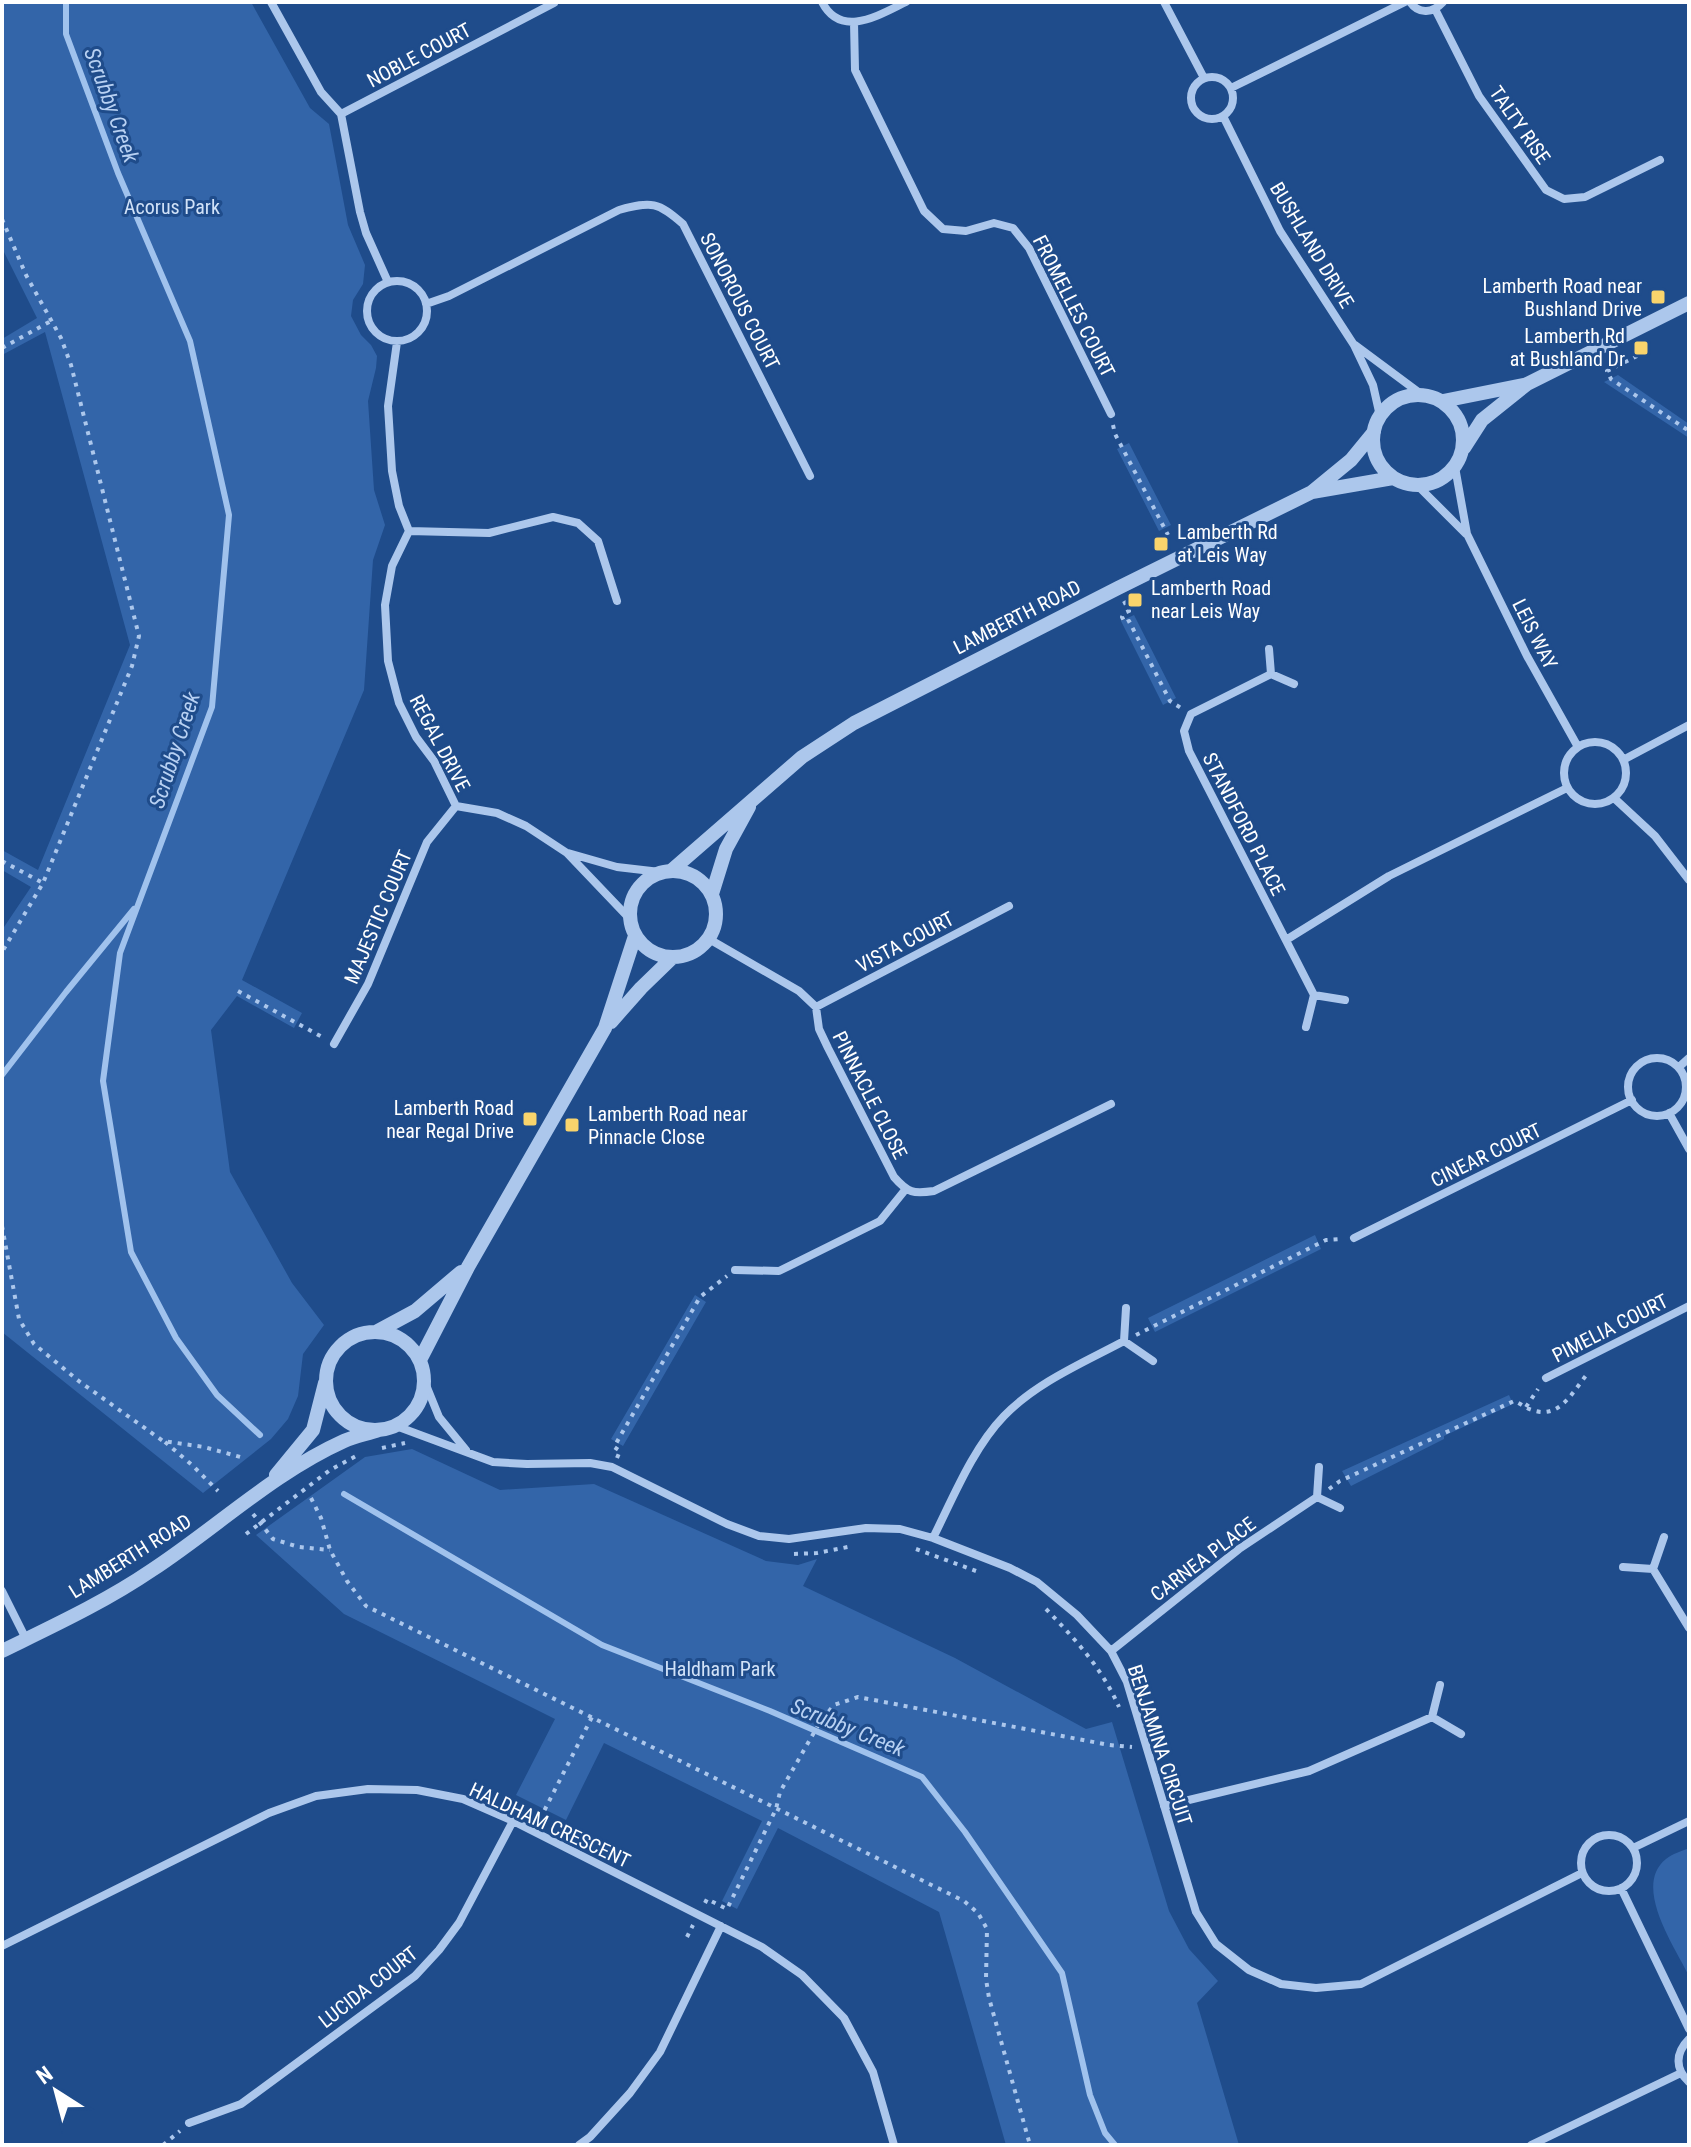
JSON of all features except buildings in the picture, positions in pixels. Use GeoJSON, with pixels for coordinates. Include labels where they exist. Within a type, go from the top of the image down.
{"type":"FeatureCollection","features":[{"type":"Feature","properties":{"kind":"street"},"geometry":{"type":"LineString","coordinates":[[271,2],[321,92],[341,114],[360,212],[388,282]]}},
{"type":"Feature","properties":{"kind":"street"},"geometry":{"type":"LineString","coordinates":[[822,2],[841,21],[854,22],[872,19],[906,2]]}},
{"type":"Feature","properties":{"kind":"street"},"geometry":{"type":"LineString","coordinates":[[1164,2],[1204,78]]}},
{"type":"Feature","properties":{"kind":"street"},"geometry":{"type":"LineString","coordinates":[[1231,88],[1408,2],[1428,12],[1443,2]]}},
{"type":"Feature","properties":{"kind":"street","name":"NOBLE COURT"},"geometry":{"type":"LineString","coordinates":[[341,114],[554,3]]}},
{"type":"Feature","properties":{"kind":"street","name":"TALTY RISE"},"geometry":{"type":"LineString","coordinates":[[1435,9],[1479,96],[1546,190],[1564,199],[1585,197],[1660,160]]}},
{"type":"Feature","properties":{"kind":"street","name":"FROMELLES COURT"},"geometry":{"type":"LineString","coordinates":[[854,22],[855,70],[924,211],[943,229],[966,231],[994,223],[1013,228],[1029,248],[1111,414]]}},
{"type":"Feature","properties":{"kind":"street"},"geometry":{"type":"LineString","coordinates":[[1219,77],[1231,88],[1233,103],[1223,116],[1206,118],[1193,107],[1191,90],[1204,78],[1219,77]]}},
{"type":"Feature","properties":{"kind":"street","name":"BUSHLAND DRIVE"},"geometry":{"type":"LineString","coordinates":[[1223,116],[1280,231],[1354,345],[1373,385],[1380,416]]}},
{"type":"Feature","properties":{"kind":"street","name":"SONOROUS COURT"},"geometry":{"type":"LineString","coordinates":[[426,304],[449,296],[619,210],[643,203],[664,208],[683,224],[810,476]]}},
{"type":"Feature","properties":{"kind":"street"},"geometry":{"type":"LineString","coordinates":[[388,282],[407,282],[423,295],[426,304],[425,322],[421,330],[406,340],[387,340],[379,336],[367,321],[366,311],[372,293],[388,282]]}},
{"type":"Feature","properties":{"kind":"street"},"geometry":{"type":"LineString","coordinates":[[1417,485],[1445,477],[1455,467],[1482,420],[1527,384],[1689,303]]}},
{"type":"Feature","properties":{"kind":"street"},"geometry":{"type":"LineString","coordinates":[[397,342],[388,419],[392,471],[399,506],[409,531],[489,533],[553,517],[578,523],[598,541],[617,601]]}},
{"type":"Feature","properties":{"kind":"street","name":"BUSHLAND DRIVE"},"geometry":{"type":"LineString","coordinates":[[1354,345],[1421,394]]}},
{"type":"Feature","properties":{"kind":"street"},"geometry":{"type":"LineString","coordinates":[[1443,401],[1527,384]]}},
{"type":"Feature","properties":{"kind":"street"},"geometry":{"type":"LineString","coordinates":[[1380,416],[1397,399],[1421,394],[1443,401],[1461,422],[1463,451]]}},
{"type":"Feature","properties":{"kind":"street","name":"LAMBERTH ROAD"},"geometry":{"type":"LineString","coordinates":[[629,918],[630,903],[636,889],[647,879],[666,871],[802,757],[854,723],[1312,492],[1351,460],[1374,432],[1380,416]]}},
{"type":"Feature","properties":{"kind":"street"},"geometry":{"type":"LineString","coordinates":[[1374,432],[1376,458],[1393,478]]}},
{"type":"Feature","properties":{"kind":"street","name":"LEIS WAY"},"geometry":{"type":"LineString","coordinates":[[1455,467],[1467,534],[1527,656],[1578,747]]}},
{"type":"Feature","properties":{"kind":"street","name":"LAMBERTH ROAD"},"geometry":{"type":"LineString","coordinates":[[1312,492],[1393,478],[1417,485]]}},
{"type":"Feature","properties":{"kind":"street","name":"LEIS WAY"},"geometry":{"type":"LineString","coordinates":[[1417,485],[1467,534]]}},
{"type":"Feature","properties":{"kind":"street","name":"REGAL DRIVE"},"geometry":{"type":"LineString","coordinates":[[409,531],[392,566],[385,605],[388,661],[399,703],[416,737],[434,761],[456,806],[497,813],[526,826],[567,853],[629,918]]}},
{"type":"Feature","properties":{"kind":"street"},"geometry":{"type":"LineString","coordinates":[[1269,649],[1271,674]]}},
{"type":"Feature","properties":{"kind":"street"},"geometry":{"type":"LineString","coordinates":[[1191,714],[1271,674]]}},
{"type":"Feature","properties":{"kind":"street"},"geometry":{"type":"LineString","coordinates":[[1271,674],[1294,684]]}},
{"type":"Feature","properties":{"kind":"street","name":"STANDFORD PLACE"},"geometry":{"type":"LineString","coordinates":[[1191,714],[1184,731],[1189,751],[1314,995]]}},
{"type":"Feature","properties":{"kind":"street"},"geometry":{"type":"LineString","coordinates":[[1623,760],[1689,725]]}},
{"type":"Feature","properties":{"kind":"street"},"geometry":{"type":"LineString","coordinates":[[1591,742],[1604,743],[1615,749],[1623,760],[1625,780],[1614,798],[1602,804],[1588,804],[1576,798],[1567,788],[1563,777],[1565,765],[1578,747],[1591,742]]}},
{"type":"Feature","properties":{"kind":"street"},"geometry":{"type":"LineString","coordinates":[[1286,940],[1389,876],[1567,788]]}},
{"type":"Feature","properties":{"kind":"street"},"geometry":{"type":"LineString","coordinates":[[1614,798],[1655,836],[1689,880]]}},
{"type":"Feature","properties":{"kind":"street","name":"LAMBERTH ROAD"},"geometry":{"type":"LineString","coordinates":[[605,1028],[673,957],[699,949],[709,939],[716,917],[712,894],[726,849],[753,800]]}},
{"type":"Feature","properties":{"kind":"street","name":"MAJESTIC COURT"},"geometry":{"type":"LineString","coordinates":[[334,1044],[368,984],[427,842],[456,806]]}},
{"type":"Feature","properties":{"kind":"street","name":"REGAL DRIVE"},"geometry":{"type":"LineString","coordinates":[[567,853],[617,867],[666,871]]}},
{"type":"Feature","properties":{"kind":"street"},"geometry":{"type":"LineString","coordinates":[[666,871],[684,871],[695,876],[712,894]]}},
{"type":"Feature","properties":{"kind":"street","name":"VISTA COURT"},"geometry":{"type":"LineString","coordinates":[[816,1007],[1009,906]]}},
{"type":"Feature","properties":{"kind":"street"},"geometry":{"type":"LineString","coordinates":[[629,918],[635,936],[645,947],[658,955],[673,957]]}},
{"type":"Feature","properties":{"kind":"street","name":"LAMBERTH ROAD"},"geometry":{"type":"LineString","coordinates":[[420,1360],[468,1267],[605,1028],[635,936]]}},
{"type":"Feature","properties":{"kind":"street"},"geometry":{"type":"LineString","coordinates":[[709,939],[799,991],[816,1007]]}},
{"type":"Feature","properties":{"kind":"street"},"geometry":{"type":"LineString","coordinates":[[1306,1027],[1314,995],[1345,1000]]}},
{"type":"Feature","properties":{"kind":"street","name":"PINNACLE CLOSE"},"geometry":{"type":"LineString","coordinates":[[816,1007],[819,1029],[828,1048],[894,1177],[905,1190]]}},
{"type":"Feature","properties":{"kind":"street"},"geometry":{"type":"LineString","coordinates":[[1653,1058],[1663,1058],[1679,1067],[1686,1083],[1686,1092],[1677,1108],[1661,1115],[1644,1112],[1632,1100],[1629,1082],[1637,1066],[1653,1058]]}},
{"type":"Feature","properties":{"kind":"street"},"geometry":{"type":"LineString","coordinates":[[1679,1067],[1689,1058]]}},
{"type":"Feature","properties":{"kind":"street","name":"CINEAR COURT"},"geometry":{"type":"LineString","coordinates":[[1354,1238],[1632,1100]]}},
{"type":"Feature","properties":{"kind":"street"},"geometry":{"type":"LineString","coordinates":[[735,1270],[779,1271],[880,1221],[905,1190],[917,1193],[934,1191],[1111,1104]]}},
{"type":"Feature","properties":{"kind":"street"},"geometry":{"type":"LineString","coordinates":[[1669,1113],[1689,1149]]}},
{"type":"Feature","properties":{"kind":"street","name":"LAMBERTH ROAD"},"geometry":{"type":"LineString","coordinates":[[271,1482],[313,1430],[330,1362],[337,1350],[348,1340],[376,1332],[415,1311],[468,1267]]}},
{"type":"Feature","properties":{"kind":"street","name":"PIMELIA COURT"},"geometry":{"type":"LineString","coordinates":[[1546,1378],[1689,1306]]}},
{"type":"Feature","properties":{"kind":"street"},"geometry":{"type":"LineString","coordinates":[[1124,1341],[1126,1308]]}},
{"type":"Feature","properties":{"kind":"street"},"geometry":{"type":"LineString","coordinates":[[376,1332],[402,1340],[412,1349],[420,1360],[424,1380],[439,1417],[467,1452]]}},
{"type":"Feature","properties":{"kind":"street"},"geometry":{"type":"LineString","coordinates":[[1124,1341],[1153,1361]]}},
{"type":"Feature","properties":{"kind":"street"},"geometry":{"type":"LineString","coordinates":[[933,1538],[981,1445],[1004,1416],[1039,1387],[1124,1341]]}},
{"type":"Feature","properties":{"kind":"street"},"geometry":{"type":"LineString","coordinates":[[326,1376],[331,1404],[340,1415],[351,1424],[379,1430]]}},
{"type":"Feature","properties":{"kind":"street"},"geometry":{"type":"LineString","coordinates":[[396,1426],[417,1407],[423,1394],[424,1380]]}},
{"type":"Feature","properties":{"kind":"street","name":"LAMBERTH ROAD"},"geometry":{"type":"LineString","coordinates":[[2,1651],[149,1573],[271,1482],[345,1440],[396,1426]]}},
{"type":"Feature","properties":{"kind":"street","name":"BENJAMINA CIRCUIT"},"geometry":{"type":"LineString","coordinates":[[396,1426],[493,1462],[590,1463],[612,1467],[727,1524],[759,1536],[789,1539],[866,1528],[900,1529],[933,1538],[1037,1582],[1077,1615],[1111,1651],[1127,1682],[1196,1912],[1216,1944],[1249,1970],[1281,1984],[1316,1988],[1361,1984],[1582,1873]]}},
{"type":"Feature","properties":{"kind":"street"},"geometry":{"type":"LineString","coordinates":[[1319,1467],[1317,1497],[1340,1508]]}},
{"type":"Feature","properties":{"kind":"street","name":"CARNEA PLACE"},"geometry":{"type":"LineString","coordinates":[[1111,1651],[1239,1549],[1317,1497]]}},
{"type":"Feature","properties":{"kind":"street"},"geometry":{"type":"LineString","coordinates":[[1653,1569],[1664,1537]]}},
{"type":"Feature","properties":{"kind":"street"},"geometry":{"type":"LineString","coordinates":[[1623,1567],[1653,1569]]}},
{"type":"Feature","properties":{"kind":"street"},"geometry":{"type":"LineString","coordinates":[[1653,1569],[1689,1628]]}},
{"type":"Feature","properties":{"kind":"street"},"geometry":{"type":"LineString","coordinates":[[2,1591],[26,1639]]}},
{"type":"Feature","properties":{"kind":"street"},"geometry":{"type":"LineString","coordinates":[[1432,1717],[1440,1685]]}},
{"type":"Feature","properties":{"kind":"street"},"geometry":{"type":"LineString","coordinates":[[1164,1806],[1309,1771],[1432,1717]]}},
{"type":"Feature","properties":{"kind":"street"},"geometry":{"type":"LineString","coordinates":[[1432,1717],[1461,1734]]}},
{"type":"Feature","properties":{"kind":"street","name":"HALDHAM CRESCENT"},"geometry":{"type":"LineString","coordinates":[[2,1946],[269,1813],[316,1796],[368,1789],[417,1790],[463,1799],[513,1821],[762,1947],[802,1975],[844,2018],[873,2072],[894,2145]]}},
{"type":"Feature","properties":{"kind":"street","name":"LUCIDA COURT"},"geometry":{"type":"LineString","coordinates":[[189,2123],[241,2104],[415,1976],[459,1923],[513,1821]]}},
{"type":"Feature","properties":{"kind":"street"},"geometry":{"type":"LineString","coordinates":[[1633,1848],[1689,1821]]}},
{"type":"Feature","properties":{"kind":"street"},"geometry":{"type":"LineString","coordinates":[[1605,1834],[1621,1837],[1633,1848],[1637,1866],[1629,1883],[1621,1888],[1602,1891],[1587,1881],[1582,1873],[1584,1848],[1596,1837],[1605,1834]]}},
{"type":"Feature","properties":{"kind":"street"},"geometry":{"type":"LineString","coordinates":[[1621,1888],[1689,2029]]}},
{"type":"Feature","properties":{"kind":"street"},"geometry":{"type":"LineString","coordinates":[[579,2145],[630,2093],[660,2052],[721,1926]]}},
{"type":"Feature","properties":{"kind":"street"},"geometry":{"type":"LineString","coordinates":[[1689,2039],[1681,2048],[1679,2057],[1681,2073],[1689,2082]]}},
{"type":"Feature","properties":{"kind":"street"},"geometry":{"type":"LineString","coordinates":[[1531,2145],[1681,2073]]}},
{"type":"Feature","properties":{"kind":"path"},"geometry":{"type":"LineString","coordinates":[[2,219],[26,275],[61,338],[71,365],[139,636],[132,666],[43,883],[2,952]]}},
{"type":"Feature","properties":{"kind":"path"},"geometry":{"type":"LineString","coordinates":[[2,348],[51,321]]}},
{"type":"Feature","properties":{"kind":"path"},"geometry":{"type":"LineString","coordinates":[[1636,330],[1647,351],[1607,371],[1611,379],[1689,431]]}},
{"type":"Feature","properties":{"kind":"path"},"geometry":{"type":"LineString","coordinates":[[1111,414],[1115,434],[1168,535]]}},
{"type":"Feature","properties":{"kind":"path"},"geometry":{"type":"LineString","coordinates":[[1118,588],[1129,611],[1122,617],[1125,623],[1129,621],[1170,701],[1191,714]]}},
{"type":"Feature","properties":{"kind":"path"},"geometry":{"type":"LineString","coordinates":[[2,861],[43,883]]}},
{"type":"Feature","properties":{"kind":"path"},"geometry":{"type":"LineString","coordinates":[[238,991],[334,1044]]}},
{"type":"Feature","properties":{"kind":"path"},"geometry":{"type":"LineString","coordinates":[[2,1226],[19,1319],[34,1344],[80,1382],[163,1441],[218,1491]]}},
{"type":"Feature","properties":{"kind":"path"},"geometry":{"type":"LineString","coordinates":[[1124,1341],[1326,1240],[1354,1238]]}},
{"type":"Feature","properties":{"kind":"path"},"geometry":{"type":"LineString","coordinates":[[616,1459],[620,1451],[614,1447],[700,1297],[735,1270]]}},
{"type":"Feature","properties":{"kind":"path"},"geometry":{"type":"LineString","coordinates":[[1317,1497],[1340,1481],[1514,1401],[1531,1410],[1557,1410],[1589,1373]]}},
{"type":"Feature","properties":{"kind":"path"},"geometry":{"type":"LineString","coordinates":[[1526,1407],[1546,1378]]}},
{"type":"Feature","properties":{"kind":"path"},"geometry":{"type":"LineString","coordinates":[[163,1441],[204,1447],[244,1458]]}},
{"type":"Feature","properties":{"kind":"path"},"geometry":{"type":"LineString","coordinates":[[375,1450],[403,1443],[413,1444]]}},
{"type":"Feature","properties":{"kind":"path"},"geometry":{"type":"LineString","coordinates":[[246,1534],[330,1470],[361,1453]]}},
{"type":"Feature","properties":{"kind":"path"},"geometry":{"type":"LineString","coordinates":[[311,1498],[321,1518],[330,1550],[347,1581],[366,1606],[964,1901],[978,1913],[987,1929],[986,1979],[989,1998],[1030,2145]]}},
{"type":"Feature","properties":{"kind":"path"},"geometry":{"type":"LineString","coordinates":[[245,1503],[273,1539],[299,1547],[330,1550]]}},
{"type":"Feature","properties":{"kind":"path"},"geometry":{"type":"LineString","coordinates":[[785,1553],[817,1553],[855,1545]]}},
{"type":"Feature","properties":{"kind":"path"},"geometry":{"type":"LineString","coordinates":[[908,1546],[980,1573]]}},
{"type":"Feature","properties":{"kind":"path"},"geometry":{"type":"LineString","coordinates":[[1045,1609],[1084,1649],[1120,1712]]}},
{"type":"Feature","properties":{"kind":"path"},"geometry":{"type":"LineString","coordinates":[[687,1937],[707,1899],[727,1909],[776,1809],[780,1792],[805,1746],[834,1705],[858,1697],[1109,1745],[1135,1747],[1130,1735]]}},
{"type":"Feature","properties":{"kind":"path"},"geometry":{"type":"LineString","coordinates":[[533,1832],[592,1717]]}},
{"type":"Feature","properties":{"kind":"path"},"geometry":{"type":"LineString","coordinates":[[163,2145],[189,2123]]}},
{"type":"Feature","properties":{"kind":"green space","name":"Acorus Park"},"geometry":{"type":"Polygon","coordinates":[[[2,2],[251,2],[310,108],[329,124],[348,225],[365,265],[363,284],[353,300],[351,316],[377,356],[368,401],[374,490],[385,525],[373,560],[364,690],[242,980],[302,1013],[294,1028],[237,996],[211,1030],[230,1172],[292,1283],[324,1325],[303,1354],[298,1396],[288,1419],[271,1439],[203,1493],[2,1332],[2,930],[31,887],[2,870],[2,850],[38,870],[130,645],[45,332],[2,355],[2,339],[37,318],[2,248],[2,2]]]}},
{"type":"Feature","properties":{"kind":"green space"},"geometry":{"type":"Polygon","coordinates":[[[1618,375],[1689,424],[1689,438],[1604,382],[1618,375]]]}},
{"type":"Feature","properties":{"kind":"green space"},"geometry":{"type":"Polygon","coordinates":[[[1129,443],[1171,525],[1159,531],[1117,449],[1129,443]]]}},
{"type":"Feature","properties":{"kind":"green space"},"geometry":{"type":"Polygon","coordinates":[[[1134,615],[1176,698],[1163,705],[1121,621],[1134,615]]]}},
{"type":"Feature","properties":{"kind":"green space"},"geometry":{"type":"Polygon","coordinates":[[[1315,1235],[1321,1249],[1155,1332],[1148,1318],[1315,1235]]]}},
{"type":"Feature","properties":{"kind":"green space"},"geometry":{"type":"Polygon","coordinates":[[[695,1295],[706,1302],[623,1446],[611,1439],[695,1295]]]}},
{"type":"Feature","properties":{"kind":"green space"},"geometry":{"type":"Polygon","coordinates":[[[1509,1395],[1513,1404],[1444,1436],[1444,1439],[1351,1486],[1342,1471],[1509,1395]]]}},
{"type":"Feature","properties":{"kind":"green space","name":"Haldham Park"},"geometry":{"type":"Polygon","coordinates":[[[412,1449],[500,1490],[594,1484],[766,1561],[798,1565],[817,1559],[803,1586],[955,1658],[1086,1729],[1112,1722],[1169,1911],[1189,1949],[1218,1981],[1197,2003],[1239,2145],[1006,2145],[939,1912],[778,1828],[737,1909],[722,1901],[762,1821],[604,1743],[566,1820],[516,1795],[555,1719],[344,1614],[256,1535],[365,1457],[412,1449]]]}},
{"type":"Feature","properties":{"kind":"green space"},"geometry":{"type":"Polygon","coordinates":[[[1689,1848],[1689,1976],[1660,1917],[1653,1885],[1657,1871],[1666,1859],[1689,1848]]]}},
{"type":"Feature","properties":{"kind":"waterway","name":"Scrubby Creek"},"geometry":{"type":"LineString","coordinates":[[66,2],[66,34],[118,173],[190,341],[229,515],[212,707],[120,953],[103,1081],[131,1252],[176,1338],[217,1395],[260,1435]]}},
{"type":"Feature","properties":{"kind":"waterway"},"geometry":{"type":"LineString","coordinates":[[2,1075],[134,909]]}},
{"type":"Feature","properties":{"kind":"waterway","name":"Scrubby Creek"},"geometry":{"type":"LineString","coordinates":[[344,1494],[602,1645],[770,1711],[922,1777],[965,1832],[1062,1973],[1090,2095],[1105,2133],[1115,2145]]}},
{"type":"Feature","properties":{"kind":"place","name":"Lamberth Road near Bushland Drive"},"geometry":{"type":"Point","coordinates":[1658,297]}},
{"type":"Feature","properties":{"kind":"place","name":"Lamberth Rd at Bushland Dr"},"geometry":{"type":"Point","coordinates":[1641,348]}},
{"type":"Feature","properties":{"kind":"place","name":"Lamberth Rd at Leis Way"},"geometry":{"type":"Point","coordinates":[1161,544]}},
{"type":"Feature","properties":{"kind":"place","name":"Lamberth Road near Leis Way"},"geometry":{"type":"Point","coordinates":[1135,600]}},
{"type":"Feature","properties":{"kind":"place","name":"Lamberth Road near Regal Drive"},"geometry":{"type":"Point","coordinates":[530,1119]}},
{"type":"Feature","properties":{"kind":"place","name":"Lamberth Road near Pinnacle Close"},"geometry":{"type":"Point","coordinates":[572,1125]}}]}
